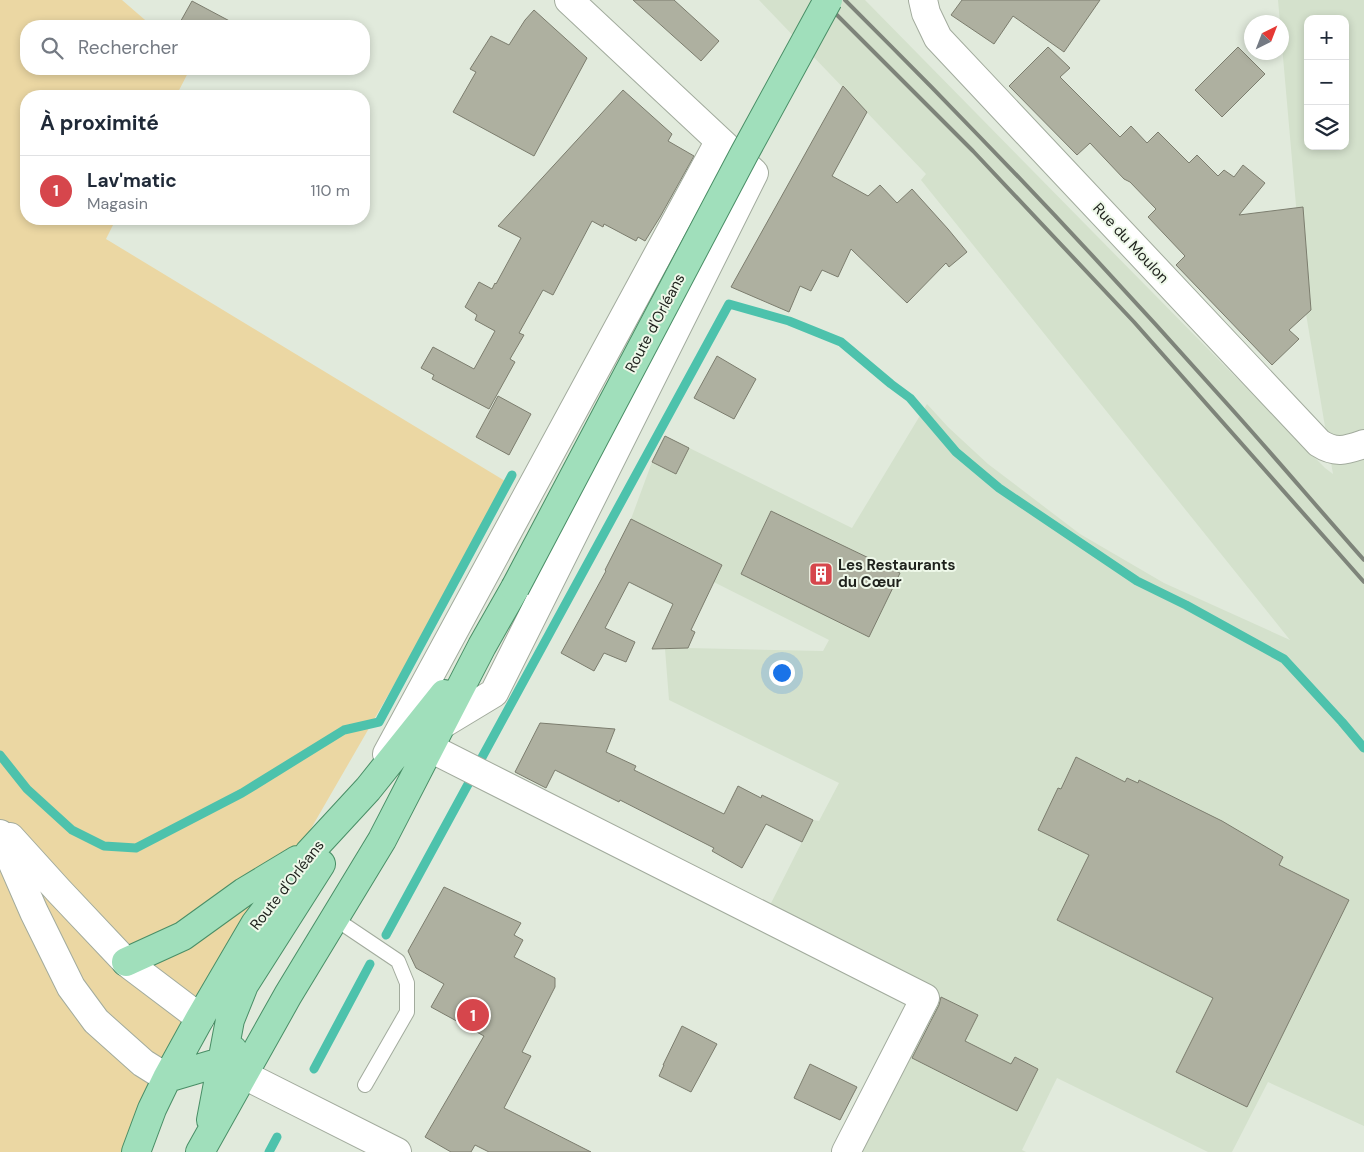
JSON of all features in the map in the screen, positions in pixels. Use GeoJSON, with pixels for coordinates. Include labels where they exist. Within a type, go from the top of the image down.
{"type":"FeatureCollection","features":[{"type":"Feature","properties":{"kind":"main road","name":"Route d'Orléans"},"geometry":{"type":"LineString","coordinates":[[233,1068],[288,995],[382,840],[482,646],[515,588],[739,163],[828,0]]}},
{"type":"Feature","properties":{"kind":"main road","name":"Route d'Orléans"},"geometry":{"type":"LineString","coordinates":[[136,1152],[152,1109],[167,1078],[255,924],[309,853],[368,789],[482,646]]}},
{"type":"Feature","properties":{"kind":"main road"},"geometry":{"type":"LineString","coordinates":[[204,1146],[233,1068],[230,1020],[244,985],[368,789]]}},
{"type":"Feature","properties":{"kind":"main road"},"geometry":{"type":"LineString","coordinates":[[126,962],[182,936],[244,892],[309,853]]}},
{"type":"Feature","properties":{"kind":"main road"},"geometry":{"type":"LineString","coordinates":[[200,1018],[233,1068]]}},
{"type":"Feature","properties":{"kind":"main road"},"geometry":{"type":"LineString","coordinates":[[167,1078],[233,1068]]}},
{"type":"Feature","properties":{"kind":"street"},"geometry":{"type":"LineString","coordinates":[[569,0],[754,173],[494,693],[435,737],[925,998],[846,1152]]}},
{"type":"Feature","properties":{"kind":"street","name":"Rue du Moulon"},"geometry":{"type":"LineString","coordinates":[[924,0],[926,13],[938,38],[1319,443],[1335,450],[1364,444]]}},
{"type":"Feature","properties":{"kind":"street"},"geometry":{"type":"LineString","coordinates":[[368,789],[719,142]]}},
{"type":"Feature","properties":{"kind":"street"},"geometry":{"type":"LineString","coordinates":[[0,826],[126,962],[200,1018]]}},
{"type":"Feature","properties":{"kind":"street"},"geometry":{"type":"LineString","coordinates":[[0,834],[34,912],[71,986],[96,1021],[144,1063],[167,1078]]}},
{"type":"Feature","properties":{"kind":"street"},"geometry":{"type":"LineString","coordinates":[[233,1068],[397,1152]]}},
{"type":"Feature","properties":{"kind":"lane"},"geometry":{"type":"LineString","coordinates":[[334,918],[398,961],[407,983],[408,1012],[365,1085]]}},
{"type":"Feature","properties":{"kind":"shaded area"},"geometry":{"type":"Polygon","coordinates":[[[0,0],[122,0],[145,20],[20,20],[20,75],[187,75],[179,90],[20,90],[20,225],[113,225],[106,239],[510,484],[167,1078],[136,1152],[0,1152],[0,0]]]}},
{"type":"Feature","properties":{"kind":"shaded area"},"geometry":{"type":"Polygon","coordinates":[[[759,0],[865,0],[1333,474],[1305,308],[1283,60],[1289,60],[1289,15],[1279,15],[1278,0],[1364,0],[1364,1126],[1268,1082],[1232,1152],[1208,1152],[1057,1078],[1022,1150],[1026,1152],[848,1152],[922,1004],[762,921],[813,820],[819,821],[839,783],[669,700],[665,649],[823,651],[829,640],[622,536],[631,519],[652,462],[665,436],[852,528],[927,404],[948,427],[988,464],[1080,534],[1164,583],[1290,640],[921,180],[926,174],[759,0]]]}},
{"type":"Feature","properties":{"kind":"building"},"geometry":{"type":"Polygon","coordinates":[[[633,0],[674,0],[719,41],[701,61],[633,0]]]}},
{"type":"Feature","properties":{"kind":"building"},"geometry":{"type":"Polygon","coordinates":[[[962,0],[1100,0],[1064,52],[1013,16],[994,44],[951,15],[962,0]]]}},
{"type":"Feature","properties":{"kind":"building"},"geometry":{"type":"Polygon","coordinates":[[[192,1],[228,20],[181,20],[192,1]]]}},
{"type":"Feature","properties":{"kind":"building"},"geometry":{"type":"Polygon","coordinates":[[[534,10],[587,58],[534,156],[453,112],[476,72],[470,69],[491,36],[509,45],[525,20],[534,10]]]}},
{"type":"Feature","properties":{"kind":"building"},"geometry":{"type":"Polygon","coordinates":[[[1048,47],[1070,68],[1060,77],[1120,137],[1131,126],[1147,143],[1158,132],[1189,163],[1197,155],[1218,176],[1224,170],[1234,177],[1243,165],[1265,183],[1239,215],[1303,207],[1311,310],[1289,330],[1299,339],[1272,365],[1176,265],[1185,256],[1148,217],[1156,209],[1090,143],[1077,155],[1009,86],[1048,47]]]}},
{"type":"Feature","properties":{"kind":"building"},"geometry":{"type":"Polygon","coordinates":[[[1238,47],[1244,53],[1244,60],[1251,60],[1265,74],[1222,117],[1195,90],[1238,47]]]}},
{"type":"Feature","properties":{"kind":"building"},"geometry":{"type":"Polygon","coordinates":[[[843,86],[867,112],[832,176],[868,196],[880,185],[897,203],[912,189],[967,252],[949,267],[946,263],[907,303],[851,249],[838,277],[822,270],[811,291],[800,286],[789,312],[731,287],[843,86]]]}},
{"type":"Feature","properties":{"kind":"building"},"geometry":{"type":"Polygon","coordinates":[[[623,90],[672,134],[668,141],[694,156],[645,241],[638,237],[636,241],[604,224],[603,227],[592,221],[553,295],[543,290],[519,333],[524,335],[510,359],[515,362],[489,409],[432,379],[434,375],[421,368],[433,347],[474,369],[495,331],[475,320],[477,315],[465,307],[479,282],[492,289],[521,238],[498,226],[623,90]]]}},
{"type":"Feature","properties":{"kind":"building"},"geometry":{"type":"Polygon","coordinates":[[[717,356],[756,379],[734,419],[694,398],[717,356]]]}},
{"type":"Feature","properties":{"kind":"building"},"geometry":{"type":"Polygon","coordinates":[[[498,396],[531,414],[509,455],[476,437],[498,396]]]}},
{"type":"Feature","properties":{"kind":"building"},"geometry":{"type":"Polygon","coordinates":[[[665,436],[689,448],[676,474],[652,462],[665,436]]]}},
{"type":"Feature","properties":{"kind":"building","name":"Les Restaurants du Cœur"},"geometry":{"type":"Polygon","coordinates":[[[771,511],[900,573],[869,637],[741,574],[771,511]]]}},
{"type":"Feature","properties":{"kind":"building"},"geometry":{"type":"Polygon","coordinates":[[[631,519],[722,565],[691,630],[695,632],[688,648],[652,649],[673,604],[629,582],[605,628],[635,642],[626,662],[604,653],[594,671],[561,653],[606,571],[631,519]]]}},
{"type":"Feature","properties":{"kind":"building"},"geometry":{"type":"Polygon","coordinates":[[[540,723],[615,729],[606,752],[636,766],[634,770],[724,814],[738,786],[761,798],[762,795],[813,820],[802,842],[766,824],[742,868],[712,851],[714,848],[620,800],[619,802],[555,770],[546,788],[515,772],[540,723]]]}},
{"type":"Feature","properties":{"kind":"building"},"geometry":{"type":"Polygon","coordinates":[[[1076,757],[1125,782],[1127,778],[1138,783],[1139,780],[1222,821],[1283,857],[1279,865],[1349,900],[1247,1107],[1176,1072],[1213,998],[1057,920],[1089,855],[1038,830],[1058,788],[1061,789],[1076,757]]]}},
{"type":"Feature","properties":{"kind":"building"},"geometry":{"type":"Polygon","coordinates":[[[444,887],[521,923],[514,935],[523,940],[514,957],[555,978],[555,987],[522,1052],[531,1056],[504,1108],[591,1152],[489,1152],[475,1145],[471,1152],[451,1152],[425,1137],[484,1036],[431,1007],[444,984],[416,968],[408,951],[444,887]]]}},
{"type":"Feature","properties":{"kind":"building"},"geometry":{"type":"Polygon","coordinates":[[[941,997],[978,1015],[965,1041],[1011,1064],[1015,1057],[1038,1069],[1017,1111],[912,1058],[939,1005],[941,997]]]}},
{"type":"Feature","properties":{"kind":"building"},"geometry":{"type":"Polygon","coordinates":[[[682,1026],[717,1044],[691,1092],[659,1076],[682,1026]]]}},
{"type":"Feature","properties":{"kind":"building"},"geometry":{"type":"Polygon","coordinates":[[[810,1064],[857,1087],[840,1120],[794,1098],[810,1064]]]}},
{"type":"Feature","properties":{"kind":"waterway"},"geometry":{"type":"LineString","coordinates":[[480,761],[729,304],[789,321],[841,342],[910,398],[956,452],[999,488],[1137,581],[1186,605],[1284,659],[1364,748]]}},
{"type":"Feature","properties":{"kind":"waterway"},"geometry":{"type":"LineString","coordinates":[[0,755],[27,789],[72,830],[104,846],[136,848],[242,793],[344,730],[379,722],[512,475]]}},
{"type":"Feature","properties":{"kind":"waterway"},"geometry":{"type":"LineString","coordinates":[[386,935],[472,777]]}},
{"type":"Feature","properties":{"kind":"waterway"},"geometry":{"type":"LineString","coordinates":[[314,1069],[370,964]]}},
{"type":"Feature","properties":{"kind":"waterway"},"geometry":{"type":"LineString","coordinates":[[269,1152],[277,1137]]}},
{"type":"Feature","properties":{"kind":"railway"},"geometry":{"type":"LineString","coordinates":[[822,0],[973,151],[1134,322],[1364,582]]}},
{"type":"Feature","properties":{"kind":"railway"},"geometry":{"type":"LineString","coordinates":[[845,0],[1036,195],[1238,416],[1364,560]]}},
{"type":"Feature","properties":{"kind":"place","name":"Les Restaurants du Cœur"},"geometry":{"type":"Point","coordinates":[821,574]}},
{"type":"Feature","properties":{"kind":"place","name":"Lav'matic"},"geometry":{"type":"Point","coordinates":[473,1015]}}]}
